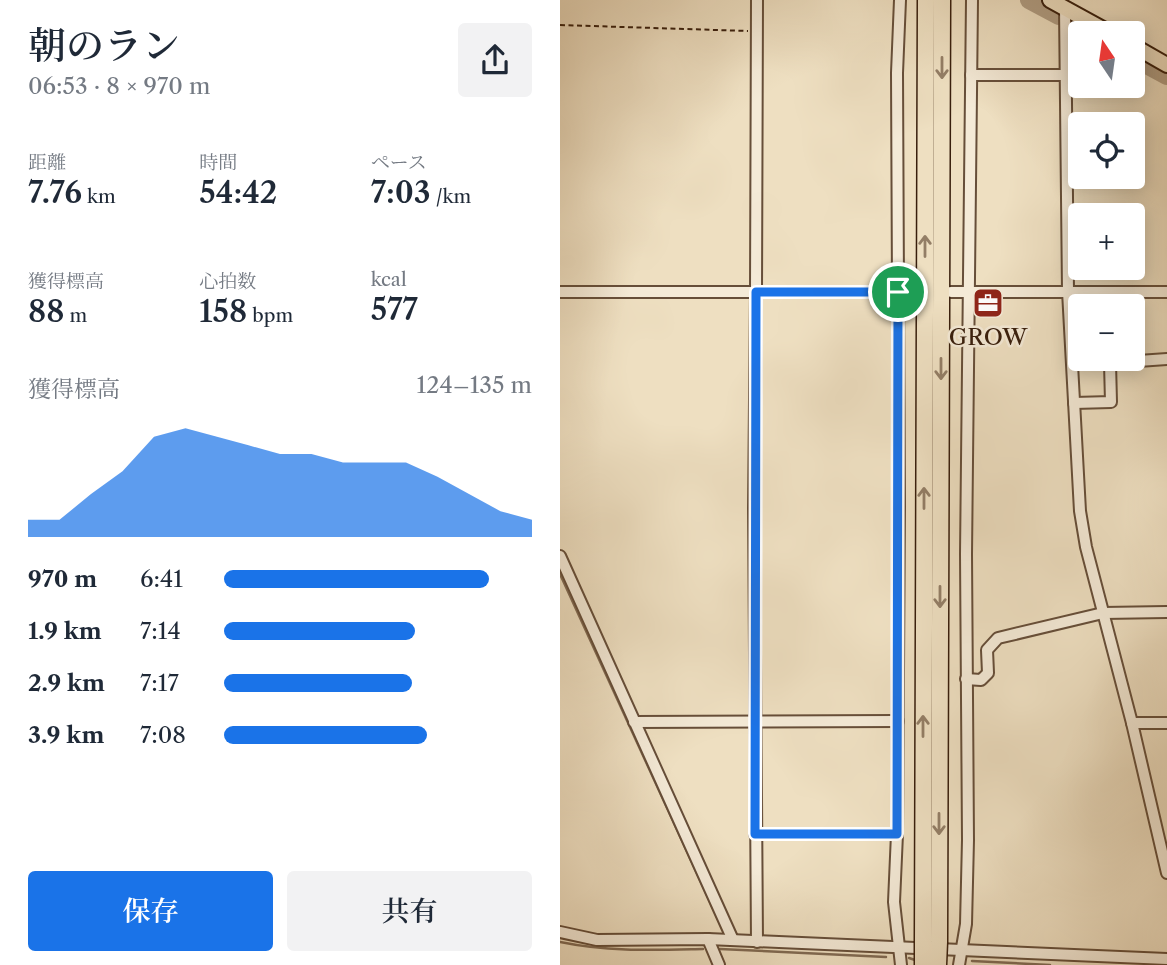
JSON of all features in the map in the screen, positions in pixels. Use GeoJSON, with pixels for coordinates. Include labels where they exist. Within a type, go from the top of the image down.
{"type":"FeatureCollection","features":[{"type":"Feature","properties":{"kind":"highway"},"geometry":{"type":"LineString","coordinates":[[926,0],[931,941],[938,965]]}},
{"type":"Feature","properties":{"kind":"highway"},"geometry":{"type":"LineString","coordinates":[[923,965],[931,941],[942,0]]}},
{"type":"Feature","properties":{"kind":"main road"},"geometry":{"type":"LineString","coordinates":[[1050,0],[1088,21]]}},
{"type":"Feature","properties":{"kind":"main road"},"geometry":{"type":"LineString","coordinates":[[1145,52],[1167,65]]}},
{"type":"Feature","properties":{"kind":"street"},"geometry":{"type":"LineString","coordinates":[[757,0],[757,942]]}},
{"type":"Feature","properties":{"kind":"street"},"geometry":{"type":"LineString","coordinates":[[900,0],[897,73],[898,721],[894,902],[901,965]]}},
{"type":"Feature","properties":{"kind":"street"},"geometry":{"type":"LineString","coordinates":[[959,965],[967,910],[971,0]]}},
{"type":"Feature","properties":{"kind":"street"},"geometry":{"type":"LineString","coordinates":[[1065,8],[1068,291],[1080,511],[1086,547],[1132,723],[1167,873]]}},
{"type":"Feature","properties":{"kind":"street"},"geometry":{"type":"LineString","coordinates":[[971,75],[1065,75]]}},
{"type":"Feature","properties":{"kind":"street"},"geometry":{"type":"LineString","coordinates":[[560,292],[915,292]]}},
{"type":"Feature","properties":{"kind":"street"},"geometry":{"type":"LineString","coordinates":[[951,292],[1167,292]]}},
{"type":"Feature","properties":{"kind":"street"},"geometry":{"type":"LineString","coordinates":[[1074,403],[1111,402],[1110,363],[1167,359]]}},
{"type":"Feature","properties":{"kind":"street"},"geometry":{"type":"LineString","coordinates":[[560,556],[733,940]]}},
{"type":"Feature","properties":{"kind":"street"},"geometry":{"type":"LineString","coordinates":[[966,679],[981,680],[988,673],[987,650],[998,638],[1103,613],[1167,612]]}},
{"type":"Feature","properties":{"kind":"street"},"geometry":{"type":"LineString","coordinates":[[634,722],[898,721]]}},
{"type":"Feature","properties":{"kind":"street"},"geometry":{"type":"LineString","coordinates":[[1132,723],[1167,723]]}},
{"type":"Feature","properties":{"kind":"street"},"geometry":{"type":"LineString","coordinates":[[755,834],[897,834]]}},
{"type":"Feature","properties":{"kind":"street"},"geometry":{"type":"LineString","coordinates":[[560,932],[597,940],[708,939],[1167,959]]}},
{"type":"Feature","properties":{"kind":"street"},"geometry":{"type":"LineString","coordinates":[[708,939],[719,965]]}},
{"type":"Feature","properties":{"kind":"path"},"geometry":{"type":"LineString","coordinates":[[560,25],[755,32]]}},
{"type":"Feature","properties":{"kind":"waterway"},"geometry":{"type":"LineString","coordinates":[[1029,0],[1059,16]]}},
{"type":"Feature","properties":{"kind":"waterway"},"geometry":{"type":"LineString","coordinates":[[1145,64],[1167,76]]}},
{"type":"Feature","properties":{"kind":"waterway"},"geometry":{"type":"LineString","coordinates":[[560,574],[721,926]]}},
{"type":"Feature","properties":{"kind":"waterway"},"geometry":{"type":"LineString","coordinates":[[560,942],[614,949],[703,949]]}},
{"type":"Feature","properties":{"kind":"waterway"},"geometry":{"type":"LineString","coordinates":[[720,949],[886,957]]}},
{"type":"Feature","properties":{"kind":"waterway"},"geometry":{"type":"LineString","coordinates":[[909,958],[915,960]]}},
{"type":"Feature","properties":{"kind":"waterway"},"geometry":{"type":"LineString","coordinates":[[972,961],[1050,965]]}},
{"type":"Feature","properties":{"kind":"place","name":"GROW"},"geometry":{"type":"Point","coordinates":[988,303]}},
{"type":"Feature","properties":{"kind":"route"},"geometry":{"type":"LineString","coordinates":[[756,292],[898,292],[897,834],[755,834],[756,292]]}}]}
